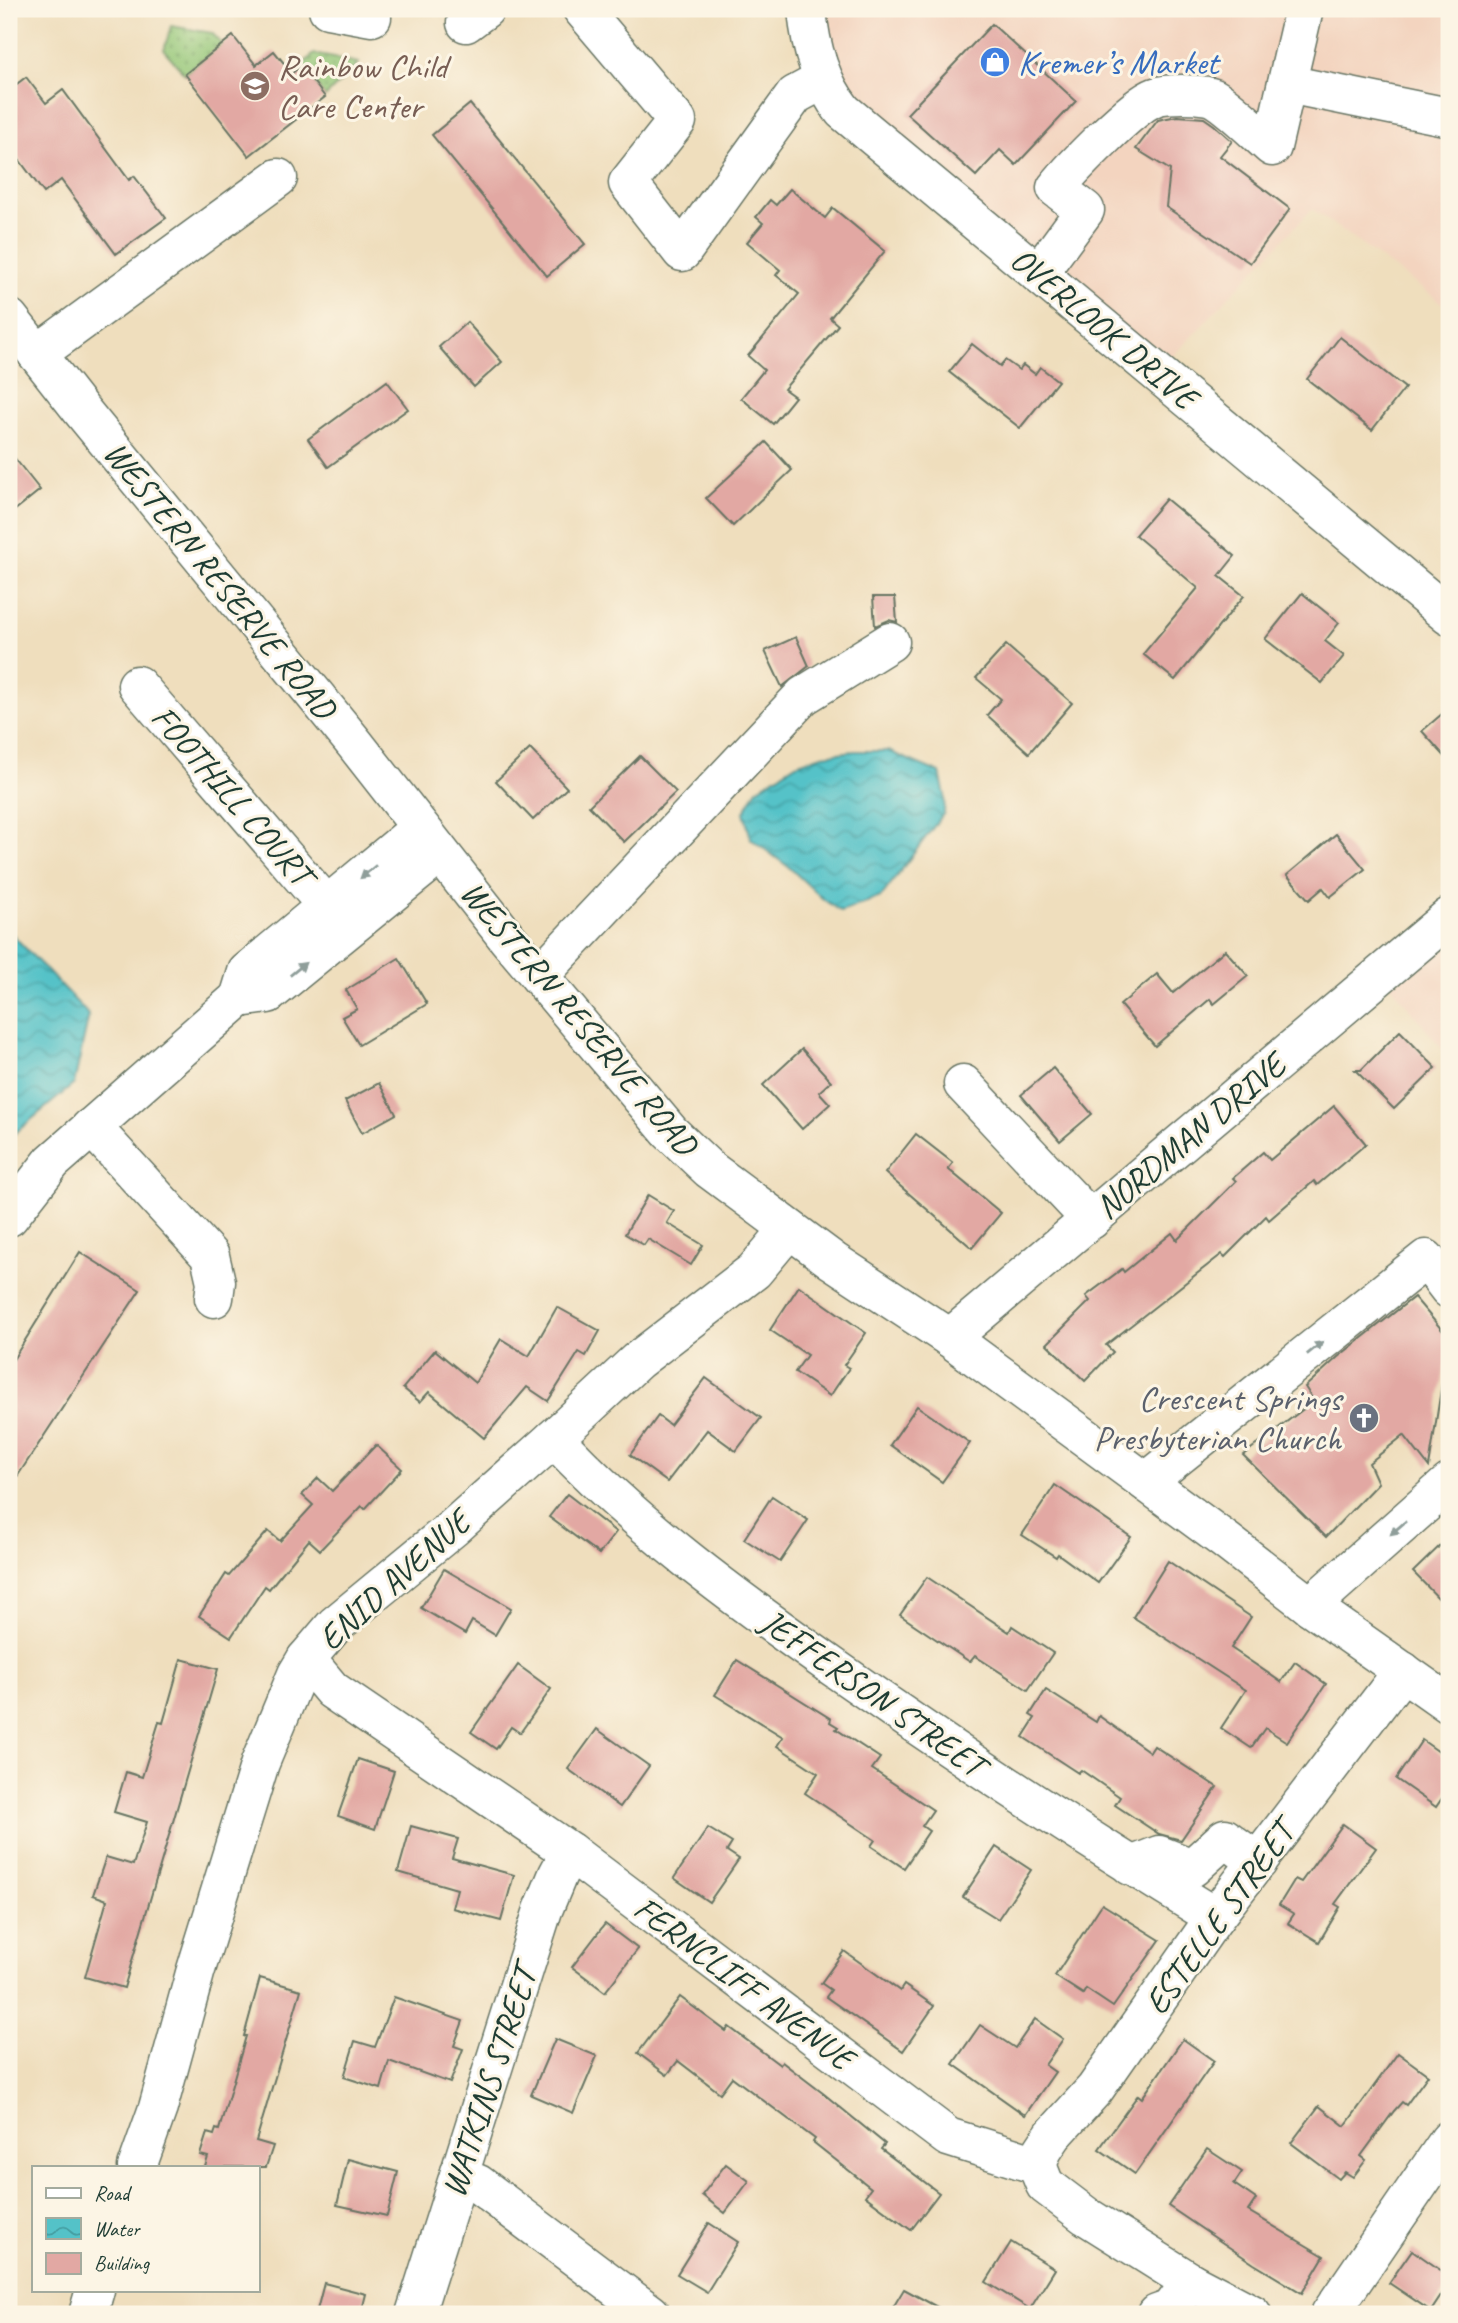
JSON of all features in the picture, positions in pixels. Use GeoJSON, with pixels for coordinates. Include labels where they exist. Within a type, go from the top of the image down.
{"type":"FeatureCollection","features":[{"type":"Feature","properties":{"kind":"street"},"geometry":{"type":"LineString","coordinates":[[328,9],[372,17]]}},
{"type":"Feature","properties":{"kind":"street"},"geometry":{"type":"LineString","coordinates":[[582,9],[677,121],[628,183],[682,251],[795,95],[823,80]]}},
{"type":"Feature","properties":{"kind":"street","name":"OVERLOOK DRIVE"},"geometry":{"type":"LineString","coordinates":[[807,9],[809,29],[823,80],[830,96],[843,111],[1449,616]]}},
{"type":"Feature","properties":{"kind":"street"},"geometry":{"type":"LineString","coordinates":[[1038,274],[1085,209],[1056,188],[1068,173],[1133,112],[1156,97],[1182,94],[1213,97],[1272,146],[1304,9]]}},
{"type":"Feature","properties":{"kind":"street"},"geometry":{"type":"LineString","coordinates":[[1287,84],[1449,117]]}},
{"type":"Feature","properties":{"kind":"street"},"geometry":{"type":"LineString","coordinates":[[37,354],[278,177]]}},
{"type":"Feature","properties":{"kind":"street","name":"WESTERN RESERVE ROAD"},"geometry":{"type":"LineString","coordinates":[[9,318],[355,744],[539,976],[670,1132],[709,1169],[789,1229],[950,1338],[1310,1606],[1449,1704]]}},
{"type":"Feature","properties":{"kind":"street"},"geometry":{"type":"LineString","coordinates":[[539,976],[803,696],[890,642]]}},
{"type":"Feature","properties":{"kind":"street","name":"FOOTHILL COURT"},"geometry":{"type":"LineString","coordinates":[[138,685],[327,906]]}},
{"type":"Feature","properties":{"kind":"street"},"geometry":{"type":"LineString","coordinates":[[9,1217],[52,1162],[239,998],[247,972],[327,906],[430,841]]}},
{"type":"Feature","properties":{"kind":"street"},"geometry":{"type":"LineString","coordinates":[[239,998],[268,994],[430,841]]}},
{"type":"Feature","properties":{"kind":"street","name":"NORDMAN DRIVE"},"geometry":{"type":"LineString","coordinates":[[950,1338],[1091,1220],[1443,937]]}},
{"type":"Feature","properties":{"kind":"street"},"geometry":{"type":"LineString","coordinates":[[963,1084],[1091,1220]]}},
{"type":"Feature","properties":{"kind":"street"},"geometry":{"type":"LineString","coordinates":[[89,1128],[103,1139],[210,1255],[216,1282],[214,1298]]}},
{"type":"Feature","properties":{"kind":"street","name":"ENID AVENUE"},"geometry":{"type":"LineString","coordinates":[[137,2166],[158,2108],[195,1973],[260,1763],[297,1674],[306,1659],[335,1625],[453,1528],[637,1361],[754,1271],[789,1229]]}},
{"type":"Feature","properties":{"kind":"street"},"geometry":{"type":"LineString","coordinates":[[1146,1482],[1426,1259],[1449,1289]]}},
{"type":"Feature","properties":{"kind":"street","name":"JEFFERSON STREET"},"geometry":{"type":"LineString","coordinates":[[554,1438],[626,1509],[788,1635],[960,1756],[1131,1867],[1215,1917]]}},
{"type":"Feature","properties":{"kind":"street"},"geometry":{"type":"LineString","coordinates":[[1310,1606],[1449,1483]]}},
{"type":"Feature","properties":{"kind":"street","name":"FERNCLIFF AVENUE"},"geometry":{"type":"LineString","coordinates":[[306,1659],[332,1690],[570,1852],[947,2137],[1037,2165]]}},
{"type":"Feature","properties":{"kind":"street","name":"ESTELLE STREET"},"geometry":{"type":"LineString","coordinates":[[1037,2165],[1053,2135],[1095,2089],[1215,1917],[1404,1671]]}},
{"type":"Feature","properties":{"kind":"street"},"geometry":{"type":"LineString","coordinates":[[1131,1867],[1159,1854],[1192,1868],[1224,1838],[1258,1862]]}},
{"type":"Feature","properties":{"kind":"street","name":"WATKINS STREET"},"geometry":{"type":"LineString","coordinates":[[415,2314],[543,1910],[570,1852]]}},
{"type":"Feature","properties":{"kind":"street"},"geometry":{"type":"LineString","coordinates":[[1330,2314],[1449,2140]]}},
{"type":"Feature","properties":{"kind":"street"},"geometry":{"type":"LineString","coordinates":[[1037,2165],[1045,2185],[1086,2216],[1191,2282],[1252,2314]]}},
{"type":"Feature","properties":{"kind":"street"},"geometry":{"type":"LineString","coordinates":[[459,2176],[478,2184],[651,2314]]}},
{"type":"Feature","properties":{"kind":"street"},"geometry":{"type":"LineString","coordinates":[[1157,2314],[1171,2309],[1191,2282]]}},
{"type":"Feature","properties":{"kind":"street"},"geometry":{"type":"LineString","coordinates":[[88,2314],[94,2292]]}},
{"type":"Feature","properties":{"kind":"shaded area"},"geometry":{"type":"Polygon","coordinates":[[[807,9],[1449,9],[1449,308],[1312,209],[1157,373],[843,111],[807,9]]]}},
{"type":"Feature","properties":{"kind":"shaded area"},"geometry":{"type":"Polygon","coordinates":[[[1449,917],[1449,1057],[1382,974],[1449,917]]]}},
{"type":"Feature","properties":{"kind":"green space"},"geometry":{"type":"Polygon","coordinates":[[[171,26],[212,33],[223,45],[185,74],[164,50],[171,26]]]}},
{"type":"Feature","properties":{"kind":"green space"},"geometry":{"type":"Polygon","coordinates":[[[314,54],[359,63],[325,97],[301,66],[314,54]]]}},
{"type":"Feature","properties":{"kind":"water"},"geometry":{"type":"Polygon","coordinates":[[[888,751],[940,773],[945,795],[944,813],[881,897],[841,912],[751,839],[744,812],[757,789],[796,764],[822,755],[888,751]]]}},
{"type":"Feature","properties":{"kind":"water"},"geometry":{"type":"Polygon","coordinates":[[[9,931],[89,1015],[74,1084],[9,1138],[9,931]]]}},
{"type":"Feature","properties":{"kind":"building","name":"Kremer’s Market"},"geometry":{"type":"Polygon","coordinates":[[[992,24],[1076,101],[1016,165],[1000,150],[976,176],[907,114],[992,24]]]}},
{"type":"Feature","properties":{"kind":"building","name":"Rainbow Child Care Center"},"geometry":{"type":"Polygon","coordinates":[[[233,36],[256,65],[274,51],[292,73],[301,66],[325,97],[249,156],[185,74],[233,36]]]}},
{"type":"Feature","properties":{"kind":"building"},"geometry":{"type":"Polygon","coordinates":[[[26,77],[46,103],[63,90],[129,180],[134,176],[166,218],[116,254],[61,180],[44,193],[9,146],[9,90],[26,77]]]}},
{"type":"Feature","properties":{"kind":"building"},"geometry":{"type":"Polygon","coordinates":[[[470,104],[585,244],[547,276],[432,135],[470,104]]]}},
{"type":"Feature","properties":{"kind":"building"},"geometry":{"type":"Polygon","coordinates":[[[1177,116],[1204,118],[1214,125],[1232,141],[1220,156],[1290,209],[1250,263],[1166,207],[1170,170],[1136,149],[1158,120],[1177,116]]]}},
{"type":"Feature","properties":{"kind":"building"},"geometry":{"type":"Polygon","coordinates":[[[790,189],[825,218],[833,208],[885,251],[830,318],[838,325],[784,389],[795,397],[773,424],[741,398],[764,370],[748,356],[799,294],[776,275],[780,270],[747,242],[763,223],[756,217],[770,200],[776,205],[790,189]]]}},
{"type":"Feature","properties":{"kind":"building"},"geometry":{"type":"Polygon","coordinates":[[[467,322],[502,362],[474,387],[439,347],[467,322]]]}},
{"type":"Feature","properties":{"kind":"building"},"geometry":{"type":"Polygon","coordinates":[[[1340,337],[1405,388],[1372,430],[1307,379],[1340,337]]]}},
{"type":"Feature","properties":{"kind":"building"},"geometry":{"type":"Polygon","coordinates":[[[972,344],[1000,366],[1005,360],[1019,370],[1023,365],[1035,374],[1040,367],[1058,381],[1020,428],[949,372],[972,344]]]}},
{"type":"Feature","properties":{"kind":"building"},"geometry":{"type":"Polygon","coordinates":[[[387,381],[408,409],[328,467],[308,439],[387,381]]]}},
{"type":"Feature","properties":{"kind":"building"},"geometry":{"type":"Polygon","coordinates":[[[766,442],[792,470],[733,526],[706,498],[766,442]]]}},
{"type":"Feature","properties":{"kind":"building"},"geometry":{"type":"Polygon","coordinates":[[[9,451],[40,490],[9,515],[9,451]]]}},
{"type":"Feature","properties":{"kind":"building"},"geometry":{"type":"Polygon","coordinates":[[[1166,499],[1235,556],[1219,576],[1244,596],[1175,680],[1143,654],[1198,588],[1135,535],[1166,499]]]}},
{"type":"Feature","properties":{"kind":"building"},"geometry":{"type":"Polygon","coordinates":[[[1302,593],[1339,623],[1325,641],[1344,656],[1322,683],[1265,639],[1302,593]]]}},
{"type":"Feature","properties":{"kind":"building"},"geometry":{"type":"Polygon","coordinates":[[[873,597],[895,597],[897,622],[889,620],[875,626],[873,597]]]}},
{"type":"Feature","properties":{"kind":"building"},"geometry":{"type":"Polygon","coordinates":[[[796,637],[809,666],[782,687],[765,651],[796,637]]]}},
{"type":"Feature","properties":{"kind":"building"},"geometry":{"type":"Polygon","coordinates":[[[1006,645],[1072,703],[1029,753],[987,715],[1001,699],[976,678],[1006,645]]]}},
{"type":"Feature","properties":{"kind":"building"},"geometry":{"type":"Polygon","coordinates":[[[1449,708],[1449,761],[1422,731],[1449,708]]]}},
{"type":"Feature","properties":{"kind":"building"},"geometry":{"type":"Polygon","coordinates":[[[530,749],[567,788],[533,820],[496,781],[530,749]]]}},
{"type":"Feature","properties":{"kind":"building"},"geometry":{"type":"Polygon","coordinates":[[[640,756],[676,792],[624,842],[589,806],[640,756]]]}},
{"type":"Feature","properties":{"kind":"building"},"geometry":{"type":"Polygon","coordinates":[[[1336,834],[1365,869],[1330,897],[1323,888],[1309,900],[1287,875],[1336,834]]]}},
{"type":"Feature","properties":{"kind":"building"},"geometry":{"type":"Polygon","coordinates":[[[1225,950],[1248,976],[1214,1004],[1210,999],[1155,1046],[1120,1005],[1157,974],[1173,993],[1225,950]]]}},
{"type":"Feature","properties":{"kind":"building"},"geometry":{"type":"Polygon","coordinates":[[[399,958],[427,1004],[359,1045],[342,1017],[357,1009],[346,990],[399,958]]]}},
{"type":"Feature","properties":{"kind":"building"},"geometry":{"type":"Polygon","coordinates":[[[1400,1031],[1436,1068],[1394,1109],[1355,1070],[1361,1070],[1400,1031]]]}},
{"type":"Feature","properties":{"kind":"building"},"geometry":{"type":"Polygon","coordinates":[[[802,1049],[831,1081],[819,1092],[830,1104],[802,1129],[763,1085],[802,1049]]]}},
{"type":"Feature","properties":{"kind":"building"},"geometry":{"type":"Polygon","coordinates":[[[1053,1068],[1092,1114],[1060,1141],[1021,1095],[1053,1068]]]}},
{"type":"Feature","properties":{"kind":"building"},"geometry":{"type":"Polygon","coordinates":[[[379,1083],[396,1114],[362,1133],[345,1101],[379,1083]]]}},
{"type":"Feature","properties":{"kind":"building"},"geometry":{"type":"Polygon","coordinates":[[[1334,1106],[1366,1144],[1317,1185],[1314,1181],[1269,1220],[1266,1216],[1225,1257],[1222,1254],[1106,1345],[1113,1352],[1085,1381],[1047,1344],[1090,1301],[1086,1296],[1122,1269],[1124,1272],[1172,1233],[1177,1240],[1236,1181],[1233,1178],[1263,1152],[1270,1160],[1334,1106]]]}},
{"type":"Feature","properties":{"kind":"building"},"geometry":{"type":"Polygon","coordinates":[[[916,1134],[953,1163],[948,1169],[1001,1213],[972,1248],[885,1173],[916,1134]]]}},
{"type":"Feature","properties":{"kind":"building"},"geometry":{"type":"Polygon","coordinates":[[[648,1195],[674,1211],[667,1223],[703,1245],[691,1265],[648,1239],[644,1245],[625,1234],[648,1195]]]}},
{"type":"Feature","properties":{"kind":"building"},"geometry":{"type":"Polygon","coordinates":[[[80,1252],[140,1290],[9,1489],[9,1366],[80,1252]]]}},
{"type":"Feature","properties":{"kind":"building"},"geometry":{"type":"Polygon","coordinates":[[[799,1286],[866,1333],[844,1365],[849,1368],[830,1396],[795,1372],[807,1355],[770,1330],[799,1286]]]}},
{"type":"Feature","properties":{"kind":"building","name":"Crescent Springs Presbyterian Church"},"geometry":{"type":"Polygon","coordinates":[[[1414,1297],[1449,1338],[1429,1467],[1404,1435],[1369,1463],[1378,1483],[1326,1537],[1243,1455],[1314,1401],[1305,1387],[1338,1357],[1414,1297]]]}},
{"type":"Feature","properties":{"kind":"building"},"geometry":{"type":"Polygon","coordinates":[[[557,1307],[600,1331],[586,1356],[579,1352],[548,1401],[527,1387],[484,1438],[429,1392],[420,1402],[403,1388],[435,1350],[475,1383],[501,1339],[529,1356],[557,1307]]]}},
{"type":"Feature","properties":{"kind":"building"},"geometry":{"type":"Polygon","coordinates":[[[706,1378],[761,1418],[736,1451],[707,1430],[667,1482],[630,1455],[658,1416],[670,1425],[706,1378]]]}},
{"type":"Feature","properties":{"kind":"building"},"geometry":{"type":"Polygon","coordinates":[[[917,1406],[970,1443],[942,1482],[890,1445],[917,1406]]]}},
{"type":"Feature","properties":{"kind":"building"},"geometry":{"type":"Polygon","coordinates":[[[376,1445],[402,1469],[365,1509],[362,1506],[320,1550],[309,1540],[269,1589],[265,1586],[231,1637],[199,1616],[226,1574],[229,1576],[268,1531],[280,1541],[313,1505],[302,1495],[318,1478],[332,1491],[376,1445]]]}},
{"type":"Feature","properties":{"kind":"building"},"geometry":{"type":"Polygon","coordinates":[[[1055,1485],[1131,1537],[1098,1583],[1058,1554],[1056,1557],[1022,1535],[1055,1485]]]}},
{"type":"Feature","properties":{"kind":"building"},"geometry":{"type":"Polygon","coordinates":[[[567,1494],[616,1532],[599,1554],[549,1517],[567,1494]]]}},
{"type":"Feature","properties":{"kind":"building"},"geometry":{"type":"Polygon","coordinates":[[[772,1496],[808,1520],[780,1562],[744,1539],[772,1496]]]}},
{"type":"Feature","properties":{"kind":"building"},"geometry":{"type":"Polygon","coordinates":[[[1449,1537],[1449,1609],[1413,1572],[1449,1537]]]}},
{"type":"Feature","properties":{"kind":"building"},"geometry":{"type":"Polygon","coordinates":[[[1168,1561],[1251,1617],[1231,1648],[1281,1682],[1295,1662],[1326,1684],[1287,1742],[1265,1728],[1251,1748],[1221,1728],[1246,1690],[1133,1617],[1168,1561]]]}},
{"type":"Feature","properties":{"kind":"building"},"geometry":{"type":"Polygon","coordinates":[[[444,1569],[511,1608],[495,1635],[472,1621],[465,1634],[421,1608],[444,1569]]]}},
{"type":"Feature","properties":{"kind":"building"},"geometry":{"type":"Polygon","coordinates":[[[927,1577],[1009,1632],[1012,1626],[1053,1653],[1028,1690],[975,1656],[970,1662],[900,1615],[927,1577]]]}},
{"type":"Feature","properties":{"kind":"building"},"geometry":{"type":"Polygon","coordinates":[[[181,1659],[218,1669],[124,1988],[85,1977],[107,1900],[93,1895],[106,1857],[133,1865],[147,1822],[114,1812],[126,1772],[142,1777],[159,1722],[163,1723],[181,1659]]]}},
{"type":"Feature","properties":{"kind":"building"},"geometry":{"type":"Polygon","coordinates":[[[737,1660],[831,1719],[830,1722],[838,1727],[836,1729],[880,1758],[872,1769],[933,1810],[922,1826],[929,1831],[904,1868],[871,1846],[875,1840],[805,1793],[818,1773],[777,1746],[783,1737],[715,1695],[737,1660]]]}},
{"type":"Feature","properties":{"kind":"building"},"geometry":{"type":"Polygon","coordinates":[[[518,1665],[551,1689],[520,1733],[511,1727],[496,1749],[471,1732],[518,1665]]]}},
{"type":"Feature","properties":{"kind":"building"},"geometry":{"type":"Polygon","coordinates":[[[1046,1690],[1096,1722],[1099,1716],[1150,1752],[1154,1746],[1217,1787],[1181,1840],[1159,1834],[1115,1805],[1120,1797],[1081,1770],[1078,1773],[1023,1737],[1035,1718],[1030,1715],[1046,1690]]]}},
{"type":"Feature","properties":{"kind":"building"},"geometry":{"type":"Polygon","coordinates":[[[597,1729],[649,1766],[620,1807],[568,1769],[597,1729]]]}},
{"type":"Feature","properties":{"kind":"building"},"geometry":{"type":"Polygon","coordinates":[[[1422,1740],[1449,1759],[1449,1788],[1436,1807],[1396,1779],[1422,1740]]]}},
{"type":"Feature","properties":{"kind":"building"},"geometry":{"type":"Polygon","coordinates":[[[358,1759],[394,1771],[375,1829],[338,1816],[358,1759]]]}},
{"type":"Feature","properties":{"kind":"building"},"geometry":{"type":"Polygon","coordinates":[[[1343,1824],[1376,1848],[1335,1904],[1340,1907],[1319,1942],[1288,1923],[1294,1914],[1279,1905],[1295,1879],[1301,1882],[1343,1824]]]}},
{"type":"Feature","properties":{"kind":"building"},"geometry":{"type":"Polygon","coordinates":[[[411,1826],[458,1839],[452,1858],[514,1875],[501,1921],[452,1908],[457,1889],[398,1872],[411,1826]]]}},
{"type":"Feature","properties":{"kind":"building"},"geometry":{"type":"Polygon","coordinates":[[[708,1828],[732,1843],[727,1851],[739,1859],[709,1902],[674,1878],[708,1828]]]}},
{"type":"Feature","properties":{"kind":"building"},"geometry":{"type":"Polygon","coordinates":[[[996,1847],[1031,1870],[998,1919],[963,1897],[996,1847]]]}},
{"type":"Feature","properties":{"kind":"building"},"geometry":{"type":"Polygon","coordinates":[[[1102,1904],[1160,1940],[1113,2007],[1086,1989],[1083,1994],[1055,1976],[1102,1904]]]}},
{"type":"Feature","properties":{"kind":"building"},"geometry":{"type":"Polygon","coordinates":[[[605,1924],[638,1949],[605,1992],[572,1967],[605,1924]]]}},
{"type":"Feature","properties":{"kind":"building"},"geometry":{"type":"Polygon","coordinates":[[[844,1951],[900,1991],[904,1985],[934,2006],[903,2051],[826,1997],[831,1990],[821,1983],[844,1951]]]}},
{"type":"Feature","properties":{"kind":"building"},"geometry":{"type":"Polygon","coordinates":[[[260,1978],[301,1990],[256,2141],[273,2146],[266,2167],[205,2166],[208,2157],[200,2155],[207,2133],[214,2135],[216,2129],[219,2130],[260,1978]]]}},
{"type":"Feature","properties":{"kind":"building"},"geometry":{"type":"Polygon","coordinates":[[[394,1997],[463,2021],[454,2046],[463,2049],[450,2083],[389,2061],[381,2089],[344,2077],[355,2041],[375,2047],[394,1997]]]}},
{"type":"Feature","properties":{"kind":"building"},"geometry":{"type":"Polygon","coordinates":[[[680,1997],[726,2031],[729,2027],[780,2065],[782,2062],[885,2144],[881,2149],[939,2193],[911,2230],[865,2196],[871,2188],[813,2142],[815,2139],[732,2077],[720,2093],[678,2061],[667,2075],[638,2053],[680,1997]]]}},
{"type":"Feature","properties":{"kind":"building"},"geometry":{"type":"Polygon","coordinates":[[[1035,2019],[1063,2039],[1045,2065],[1055,2072],[1025,2115],[953,2064],[980,2025],[1015,2048],[1035,2019]]]}},
{"type":"Feature","properties":{"kind":"building"},"geometry":{"type":"Polygon","coordinates":[[[555,2039],[597,2056],[573,2113],[531,2095],[555,2039]]]}},
{"type":"Feature","properties":{"kind":"building"},"geometry":{"type":"Polygon","coordinates":[[[1183,2039],[1214,2061],[1135,2174],[1099,2149],[1138,2095],[1142,2098],[1183,2039]]]}},
{"type":"Feature","properties":{"kind":"building"},"geometry":{"type":"Polygon","coordinates":[[[1398,2053],[1428,2075],[1406,2105],[1402,2102],[1394,2111],[1361,2156],[1366,2160],[1353,2177],[1345,2172],[1339,2179],[1291,2143],[1319,2106],[1345,2126],[1398,2053]]]}},
{"type":"Feature","properties":{"kind":"building"},"geometry":{"type":"Polygon","coordinates":[[[1207,2149],[1242,2172],[1234,2184],[1256,2199],[1248,2211],[1324,2256],[1302,2293],[1168,2206],[1207,2149]]]}},
{"type":"Feature","properties":{"kind":"building"},"geometry":{"type":"Polygon","coordinates":[[[348,2159],[398,2172],[387,2216],[337,2205],[348,2159]]]}},
{"type":"Feature","properties":{"kind":"building"},"geometry":{"type":"Polygon","coordinates":[[[726,2164],[749,2181],[725,2213],[702,2195],[726,2164]]]}},
{"type":"Feature","properties":{"kind":"building"},"geometry":{"type":"Polygon","coordinates":[[[709,2223],[738,2242],[707,2292],[677,2274],[709,2223]]]}},
{"type":"Feature","properties":{"kind":"building"},"geometry":{"type":"Polygon","coordinates":[[[1011,2242],[1055,2269],[1030,2309],[986,2282],[1011,2242]]]}},
{"type":"Feature","properties":{"kind":"building"},"geometry":{"type":"Polygon","coordinates":[[[1412,2250],[1449,2276],[1449,2284],[1431,2311],[1389,2283],[1412,2250]]]}},
{"type":"Feature","properties":{"kind":"building"},"geometry":{"type":"Polygon","coordinates":[[[324,2283],[366,2294],[361,2314],[316,2314],[324,2283]]]}},
{"type":"Feature","properties":{"kind":"building"},"geometry":{"type":"Polygon","coordinates":[[[904,2289],[950,2314],[889,2314],[904,2289]]]}},
{"type":"Feature","properties":{"kind":"place","name":"Kremer’s Market"},"geometry":{"type":"Point","coordinates":[995,62]}},
{"type":"Feature","properties":{"kind":"place","name":"Rainbow Child Care Center"},"geometry":{"type":"Point","coordinates":[255,86]}},
{"type":"Feature","properties":{"kind":"place","name":"Crescent Springs Presbyterian Church"},"geometry":{"type":"Point","coordinates":[1364,1418]}}]}
